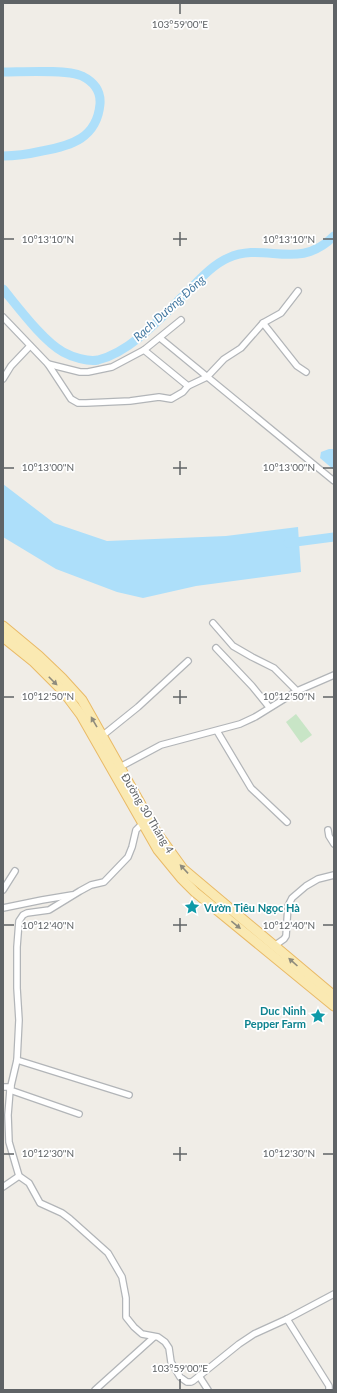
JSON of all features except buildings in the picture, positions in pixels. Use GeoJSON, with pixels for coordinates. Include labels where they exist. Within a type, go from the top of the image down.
{"type":"FeatureCollection","features":[{"type":"Feature","properties":{"kind":"main road","name":"Đường 30 Tháng 4"},"geometry":{"type":"LineString","coordinates":[[3,626],[37,659],[81,715],[169,851],[198,888]]}},
{"type":"Feature","properties":{"kind":"main road","name":"Đường 30 Tháng 4"},"geometry":{"type":"LineString","coordinates":[[3,637],[37,659],[62,678],[82,700],[102,736],[143,823],[158,850],[180,878],[198,888],[252,933],[334,1006]]}},
{"type":"Feature","properties":{"kind":"main road","name":"Đường 30 Tháng 4"},"geometry":{"type":"LineString","coordinates":[[252,933],[274,946],[334,996]]}},
{"type":"Feature","properties":{"kind":"street"},"geometry":{"type":"LineString","coordinates":[[3,317],[48,364],[71,399],[78,403],[130,401],[158,396],[171,399],[183,392],[188,386],[207,377],[224,359],[241,348],[263,322],[281,313],[298,290]]}},
{"type":"Feature","properties":{"kind":"street"},"geometry":{"type":"LineString","coordinates":[[48,364],[74,371],[88,372],[112,367],[144,350],[181,320]]}},
{"type":"Feature","properties":{"kind":"street"},"geometry":{"type":"LineString","coordinates":[[263,322],[297,366],[306,372]]}},
{"type":"Feature","properties":{"kind":"street"},"geometry":{"type":"LineString","coordinates":[[160,338],[334,481]]}},
{"type":"Feature","properties":{"kind":"street"},"geometry":{"type":"LineString","coordinates":[[3,379],[5,372],[30,346]]}},
{"type":"Feature","properties":{"kind":"street"},"geometry":{"type":"LineString","coordinates":[[144,350],[188,386]]}},
{"type":"Feature","properties":{"kind":"street"},"geometry":{"type":"LineString","coordinates":[[213,624],[233,646],[274,668],[297,691]]}},
{"type":"Feature","properties":{"kind":"street"},"geometry":{"type":"LineString","coordinates":[[216,648],[252,686],[269,707]]}},
{"type":"Feature","properties":{"kind":"street"},"geometry":{"type":"LineString","coordinates":[[102,736],[138,708],[188,661]]}},
{"type":"Feature","properties":{"kind":"street"},"geometry":{"type":"LineString","coordinates":[[117,769],[161,745],[217,731],[245,722],[297,691],[334,675]]}},
{"type":"Feature","properties":{"kind":"street"},"geometry":{"type":"LineString","coordinates":[[217,731],[250,788],[287,822]]}},
{"type":"Feature","properties":{"kind":"street"},"geometry":{"type":"LineString","coordinates":[[143,823],[136,830],[131,852],[128,857],[104,882],[91,886],[73,895],[49,910],[27,913],[23,915],[19,921],[17,947],[19,1020],[17,1060],[5,1115],[9,1142],[19,1176],[29,1183],[40,1203],[70,1219],[108,1253],[122,1277],[126,1290],[126,1317],[142,1334],[158,1338],[165,1342],[171,1362],[180,1377],[187,1382],[191,1382],[254,1334],[288,1319],[334,1294]]}},
{"type":"Feature","properties":{"kind":"street"},"geometry":{"type":"LineString","coordinates":[[328,830],[329,836],[334,844]]}},
{"type":"Feature","properties":{"kind":"street"},"geometry":{"type":"LineString","coordinates":[[3,890],[15,871]]}},
{"type":"Feature","properties":{"kind":"street"},"geometry":{"type":"LineString","coordinates":[[274,946],[286,936],[288,906],[292,898],[306,886],[318,879],[334,875]]}},
{"type":"Feature","properties":{"kind":"street"},"geometry":{"type":"LineString","coordinates":[[3,908],[73,895]]}},
{"type":"Feature","properties":{"kind":"street"},"geometry":{"type":"LineString","coordinates":[[17,1060],[129,1095]]}},
{"type":"Feature","properties":{"kind":"street"},"geometry":{"type":"LineString","coordinates":[[3,1087],[79,1114]]}},
{"type":"Feature","properties":{"kind":"street"},"geometry":{"type":"LineString","coordinates":[[3,1187],[19,1176]]}},
{"type":"Feature","properties":{"kind":"street"},"geometry":{"type":"LineString","coordinates":[[288,1319],[323,1375],[329,1386],[329,1390]]}},
{"type":"Feature","properties":{"kind":"street"},"geometry":{"type":"LineString","coordinates":[[96,1390],[154,1337]]}},
{"type":"Feature","properties":{"kind":"street"},"geometry":{"type":"LineString","coordinates":[[199,1376],[208,1390]]}},
{"type":"Feature","properties":{"kind":"green space"},"geometry":{"type":"Polygon","coordinates":[[[296,714],[312,735],[301,743],[286,722],[296,714]]]}},
{"type":"Feature","properties":{"kind":"water"},"geometry":{"type":"Polygon","coordinates":[[[334,449],[334,470],[320,458],[321,452],[334,449]]]}},
{"type":"Feature","properties":{"kind":"water"},"geometry":{"type":"Polygon","coordinates":[[[3,484],[54,523],[107,541],[226,536],[298,527],[301,572],[196,586],[143,598],[117,592],[56,569],[3,537],[3,484]]]}},
{"type":"Feature","properties":{"kind":"waterway","name":"Rạch Dương Đông"},"geometry":{"type":"LineString","coordinates":[[3,72],[32,71],[66,72],[75,74],[90,81],[96,87],[100,99],[98,116],[94,125],[81,138],[72,143],[53,149],[22,155],[3,156]]}},
{"type":"Feature","properties":{"kind":"waterway","name":"Rạch Dương Đông"},"geometry":{"type":"LineString","coordinates":[[3,289],[31,323],[55,347],[75,357],[85,360],[98,360],[122,350],[144,334],[221,261],[242,254],[255,252],[282,254],[308,252],[321,247],[334,236]]}},
{"type":"Feature","properties":{"kind":"waterway","name":"Rạch Dương Đông"},"geometry":{"type":"LineString","coordinates":[[288,543],[334,537]]}},
{"type":"Feature","properties":{"kind":"place","name":"Vườn Tiêu Ngọc Hà"},"geometry":{"type":"Point","coordinates":[192,907]}},
{"type":"Feature","properties":{"kind":"place","name":"Duc Ninh Pepper Farm"},"geometry":{"type":"Point","coordinates":[318,1016]}}]}
